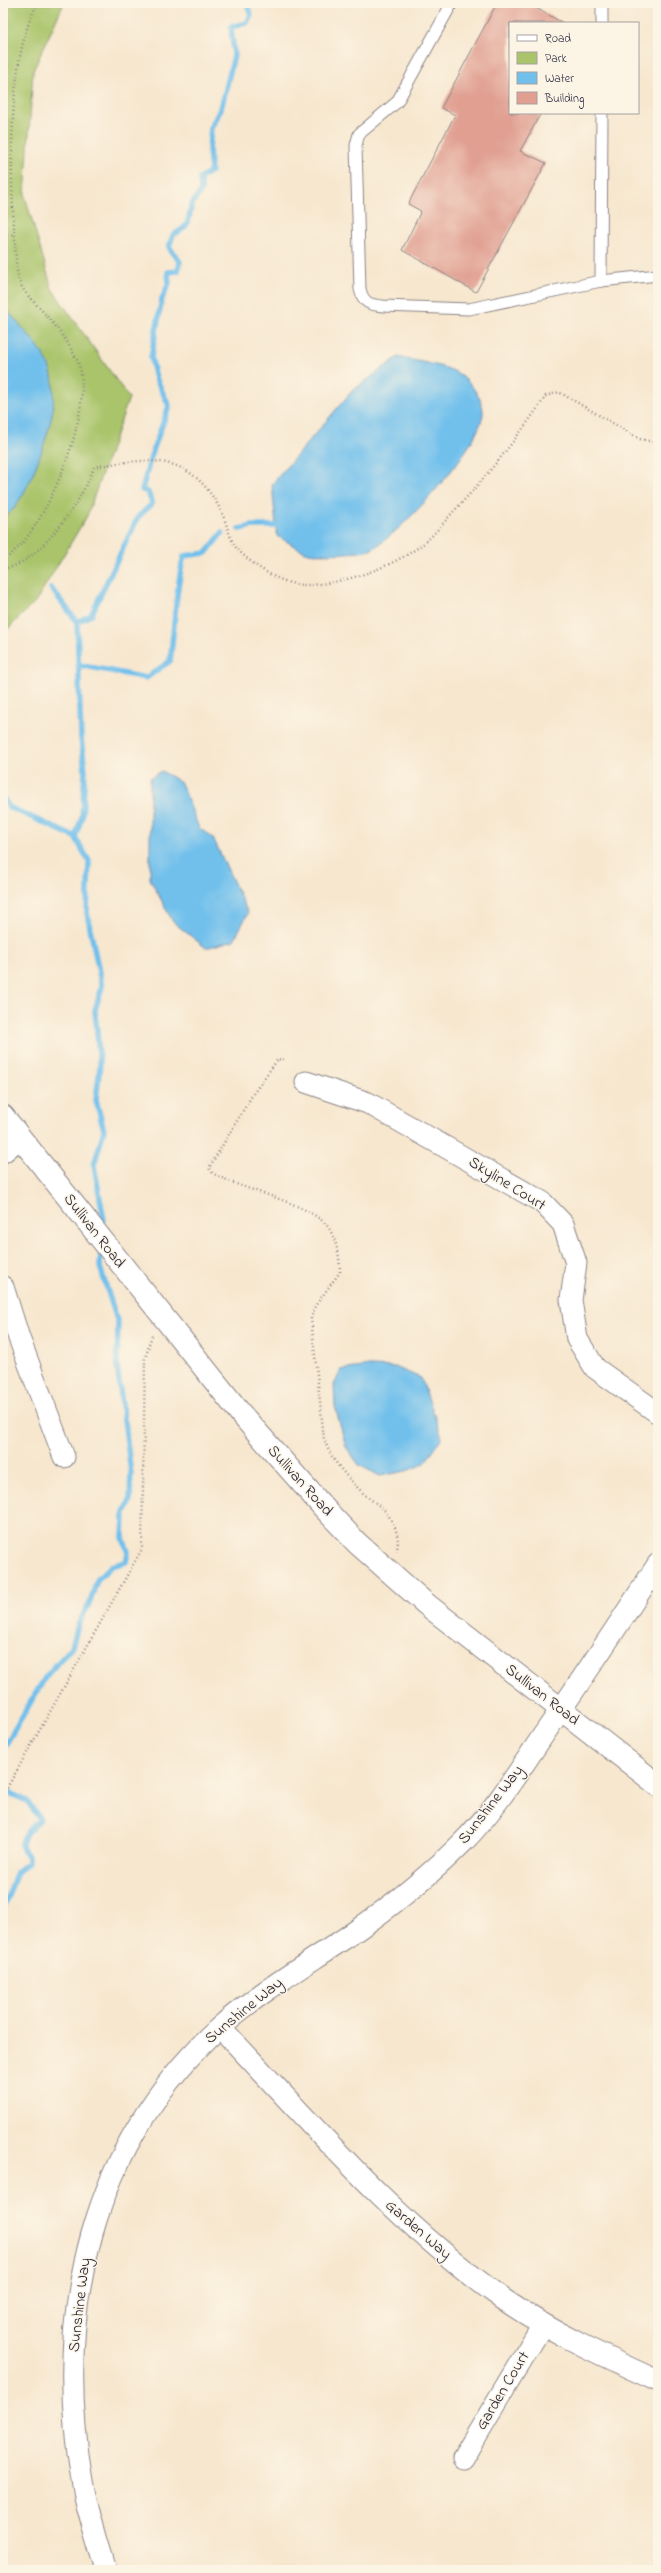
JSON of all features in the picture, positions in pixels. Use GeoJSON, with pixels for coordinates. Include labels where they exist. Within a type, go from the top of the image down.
{"type":"FeatureCollection","features":[{"type":"Feature","properties":{"kind":"street","name":"Skyline Court"},"geometry":{"type":"LineString","coordinates":[[306,1082],[368,1103],[542,1202],[563,1224],[576,1263],[571,1300],[577,1339],[595,1368],[658,1413]]}},
{"type":"Feature","properties":{"kind":"street","name":"Sullivan Road"},"geometry":{"type":"LineString","coordinates":[[3,1116],[158,1312],[283,1463],[324,1508],[383,1567],[426,1604],[658,1785]]}},
{"type":"Feature","properties":{"kind":"street"},"geometry":{"type":"LineString","coordinates":[[3,1152],[20,1138]]}},
{"type":"Feature","properties":{"kind":"street"},"geometry":{"type":"LineString","coordinates":[[3,1287],[19,1338],[64,1457]]}},
{"type":"Feature","properties":{"kind":"street","name":"Sunshine Way"},"geometry":{"type":"LineString","coordinates":[[106,2570],[82,2482],[74,2426],[72,2383],[74,2336],[83,2271],[98,2211],[116,2167],[137,2125],[170,2080],[220,2027],[263,1991],[357,1930],[421,1882],[465,1840],[506,1790],[658,1564]]}},
{"type":"Feature","properties":{"kind":"street","name":"Garden Way"},"geometry":{"type":"LineString","coordinates":[[220,2027],[378,2195],[417,2231],[463,2269],[543,2324],[604,2356],[658,2381]]}},
{"type":"Feature","properties":{"kind":"street","name":"Garden Court"},"geometry":{"type":"LineString","coordinates":[[463,2458],[543,2324]]}},
{"type":"Feature","properties":{"kind":"lane"},"geometry":{"type":"LineString","coordinates":[[452,3],[397,102],[359,134],[356,145],[360,290],[362,300],[370,305],[469,309],[601,281],[658,275]]}},
{"type":"Feature","properties":{"kind":"lane"},"geometry":{"type":"LineString","coordinates":[[602,3],[602,22]]}},
{"type":"Feature","properties":{"kind":"lane"},"geometry":{"type":"LineString","coordinates":[[601,281],[602,114]]}},
{"type":"Feature","properties":{"kind":"path"},"geometry":{"type":"LineString","coordinates":[[3,562],[30,534],[48,503],[74,434],[83,391],[81,370],[72,349],[21,285],[17,272],[12,175],[15,96],[25,37],[38,3]]}},
{"type":"Feature","properties":{"kind":"path"},"geometry":{"type":"LineString","coordinates":[[3,234],[14,234]]}},
{"type":"Feature","properties":{"kind":"path"},"geometry":{"type":"LineString","coordinates":[[3,568],[12,567],[23,561],[54,533],[75,505],[94,467],[143,461],[162,461],[199,478],[221,512],[237,550],[267,574],[303,585],[345,579],[392,564],[424,544],[494,468],[546,396],[559,392],[640,439],[658,443]]}},
{"type":"Feature","properties":{"kind":"path"},"geometry":{"type":"LineString","coordinates":[[284,1060],[278,1059],[253,1094],[209,1168],[212,1174],[235,1184],[290,1203],[318,1219],[330,1229],[337,1249],[340,1272],[314,1306],[311,1319],[322,1427],[327,1449],[338,1466],[362,1493],[384,1509],[397,1533],[397,1549],[391,1560],[383,1567]]}},
{"type":"Feature","properties":{"kind":"path"},"geometry":{"type":"LineString","coordinates":[[3,1795],[142,1549],[145,1359],[158,1312]]}},
{"type":"Feature","properties":{"kind":"green space"},"geometry":{"type":"Polygon","coordinates":[[[3,3],[64,3],[33,71],[25,196],[52,289],[129,398],[87,516],[36,601],[3,634],[3,3]]]}},
{"type":"Feature","properties":{"kind":"water"},"geometry":{"type":"Polygon","coordinates":[[[3,305],[42,353],[51,372],[54,395],[51,420],[35,469],[20,500],[11,511],[3,517],[3,305]]]}},
{"type":"Feature","properties":{"kind":"water"},"geometry":{"type":"Polygon","coordinates":[[[398,357],[447,368],[454,371],[471,385],[481,401],[483,412],[479,427],[455,466],[437,488],[400,527],[370,550],[321,554],[309,553],[297,548],[277,536],[272,484],[352,391],[398,357]]]}},
{"type":"Feature","properties":{"kind":"water"},"geometry":{"type":"Polygon","coordinates":[[[162,771],[181,783],[199,828],[213,838],[248,913],[234,940],[206,948],[173,922],[150,879],[150,778],[162,771]]]}},
{"type":"Feature","properties":{"kind":"water"},"geometry":{"type":"Polygon","coordinates":[[[369,1366],[395,1367],[421,1378],[442,1437],[424,1464],[406,1471],[380,1476],[359,1465],[346,1447],[335,1406],[334,1385],[341,1370],[369,1366]]]}},
{"type":"Feature","properties":{"kind":"building"},"geometry":{"type":"Polygon","coordinates":[[[497,3],[527,3],[561,22],[509,22],[509,114],[540,114],[520,151],[546,163],[476,292],[402,250],[421,211],[408,204],[455,115],[441,108],[497,3]]]}},
{"type":"Feature","properties":{"kind":"waterway"},"geometry":{"type":"LineString","coordinates":[[77,622],[91,615],[138,517],[152,504],[148,492],[142,490],[151,456],[169,406],[156,378],[151,357],[162,299],[169,283],[168,272],[178,271],[180,262],[169,247],[173,235],[187,224],[192,205],[201,191],[200,178],[211,171],[209,149],[211,128],[222,105],[234,55],[231,27],[247,23],[251,14],[246,3]]}},
{"type":"Feature","properties":{"kind":"waterway"},"geometry":{"type":"LineString","coordinates":[[239,529],[253,526],[276,526]]}},
{"type":"Feature","properties":{"kind":"waterway"},"geometry":{"type":"LineString","coordinates":[[80,665],[146,678],[170,661],[177,595],[184,556],[206,553],[222,533]]}},
{"type":"Feature","properties":{"kind":"waterway"},"geometry":{"type":"LineString","coordinates":[[51,588],[77,622],[81,738],[85,770],[82,817],[75,837]]}},
{"type":"Feature","properties":{"kind":"waterway"},"geometry":{"type":"LineString","coordinates":[[3,798],[9,807],[75,837],[89,861],[87,913],[102,987],[95,1010],[100,1065],[96,1100],[104,1130],[94,1165],[104,1220]]}},
{"type":"Feature","properties":{"kind":"waterway"},"geometry":{"type":"LineString","coordinates":[[3,1749],[46,1676],[72,1647],[78,1625],[90,1602],[97,1580],[111,1566],[126,1562],[128,1552],[123,1538],[124,1516],[130,1500],[131,1473],[117,1365],[118,1323],[100,1267],[101,1252]]}},
{"type":"Feature","properties":{"kind":"waterway"},"geometry":{"type":"LineString","coordinates":[[3,1790],[27,1801],[40,1819],[27,1832],[21,1845],[28,1857],[28,1863],[17,1872],[3,1909]]}}]}
